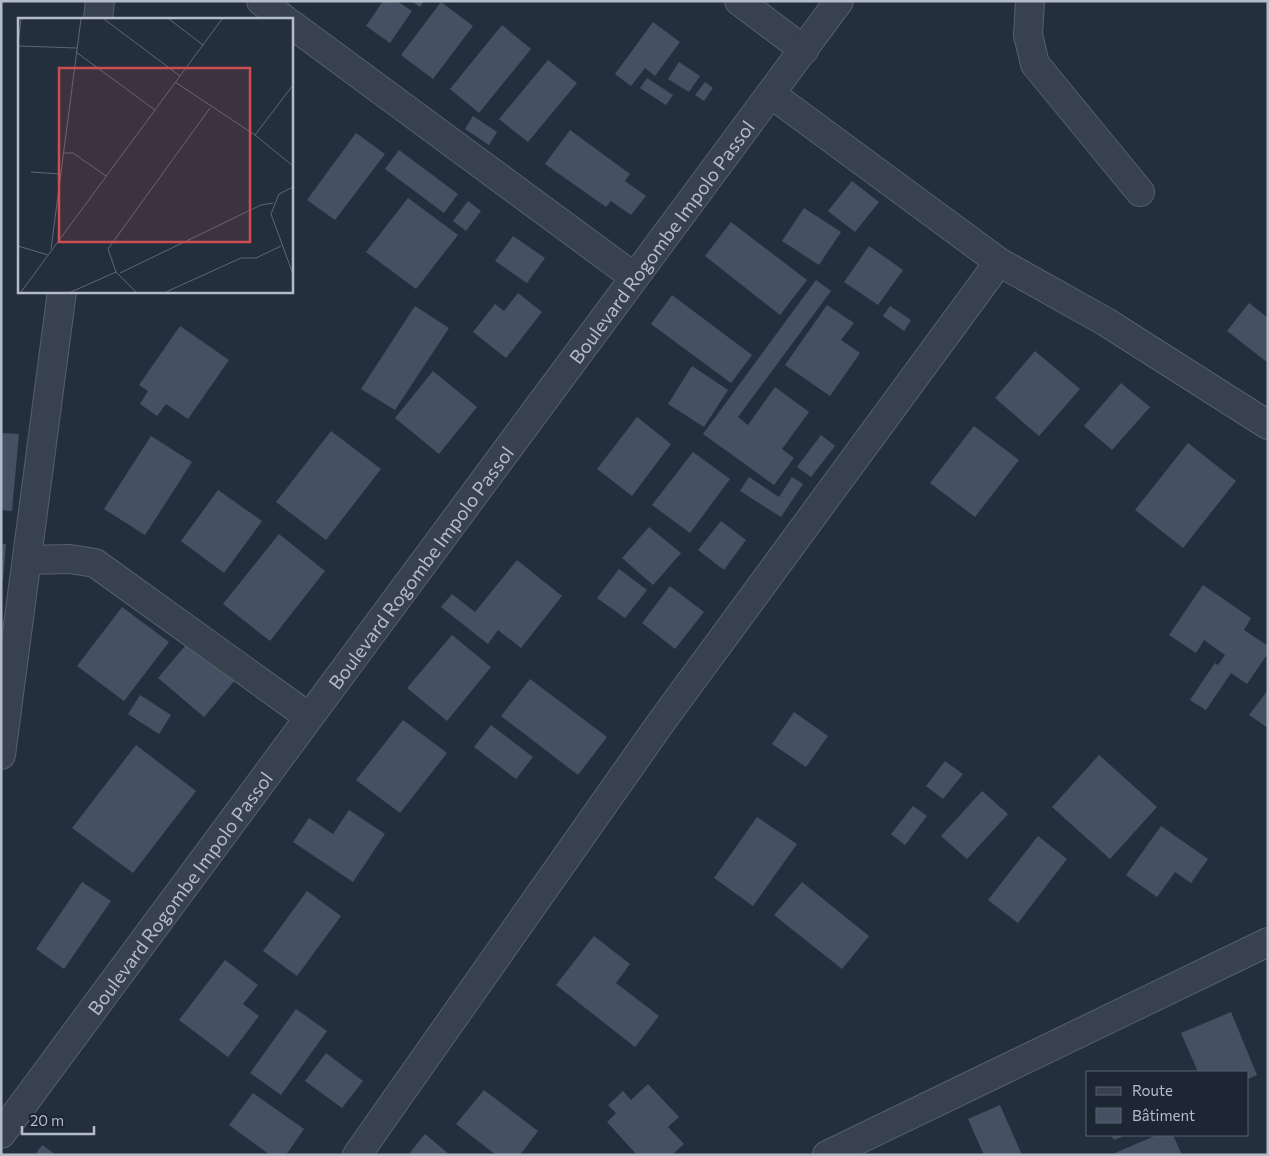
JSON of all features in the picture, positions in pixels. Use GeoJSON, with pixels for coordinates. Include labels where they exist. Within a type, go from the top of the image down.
{"type":"FeatureCollection","features":[{"type":"Feature","properties":{"kind":"street"},"geometry":{"type":"LineString","coordinates":[[98,18],[100,1]]}},
{"type":"Feature","properties":{"kind":"street"},"geometry":{"type":"LineString","coordinates":[[261,1],[283,18]]}},
{"type":"Feature","properties":{"kind":"street"},"geometry":{"type":"LineString","coordinates":[[739,1],[804,50]]}},
{"type":"Feature","properties":{"kind":"street","name":"Boulevard Rogombe Impolo Passol"},"geometry":{"type":"LineString","coordinates":[[1,1134],[839,1]]}},
{"type":"Feature","properties":{"kind":"street"},"geometry":{"type":"LineString","coordinates":[[1030,1],[1028,35],[1035,64],[1140,192]]}},
{"type":"Feature","properties":{"kind":"street"},"geometry":{"type":"LineString","coordinates":[[292,25],[634,277]]}},
{"type":"Feature","properties":{"kind":"street"},"geometry":{"type":"LineString","coordinates":[[771,94],[999,262],[1106,322],[1268,425]]}},
{"type":"Feature","properties":{"kind":"street"},"geometry":{"type":"LineString","coordinates":[[357,1155],[662,721],[999,262]]}},
{"type":"Feature","properties":{"kind":"street"},"geometry":{"type":"LineString","coordinates":[[1,755],[5,703],[27,560],[62,292]]}},
{"type":"Feature","properties":{"kind":"street"},"geometry":{"type":"LineString","coordinates":[[27,560],[70,559],[95,562],[309,717]]}},
{"type":"Feature","properties":{"kind":"street"},"geometry":{"type":"LineString","coordinates":[[827,1155],[1268,942]]}},
{"type":"Feature","properties":{"kind":"building"},"geometry":{"type":"Polygon","coordinates":[[[383,1],[397,1],[412,11],[390,43],[366,26],[383,1]]]}},
{"type":"Feature","properties":{"kind":"building"},"geometry":{"type":"Polygon","coordinates":[[[411,1],[424,1],[420,7],[411,1]]]}},
{"type":"Feature","properties":{"kind":"building"},"geometry":{"type":"Polygon","coordinates":[[[441,2],[473,26],[433,79],[401,55],[441,2]]]}},
{"type":"Feature","properties":{"kind":"building"},"geometry":{"type":"Polygon","coordinates":[[[653,22],[680,42],[655,76],[645,68],[631,86],[615,74],[653,22]]]}},
{"type":"Feature","properties":{"kind":"building"},"geometry":{"type":"Polygon","coordinates":[[[502,25],[531,49],[479,113],[450,89],[502,25]]]}},
{"type":"Feature","properties":{"kind":"building"},"geometry":{"type":"Polygon","coordinates":[[[548,60],[577,83],[528,142],[499,119],[548,60]]]}},
{"type":"Feature","properties":{"kind":"building"},"geometry":{"type":"Polygon","coordinates":[[[679,62],[700,76],[689,92],[668,79],[679,62]]]}},
{"type":"Feature","properties":{"kind":"building"},"geometry":{"type":"Polygon","coordinates":[[[647,78],[673,95],[666,105],[640,88],[647,78]]]}},
{"type":"Feature","properties":{"kind":"building"},"geometry":{"type":"Polygon","coordinates":[[[705,82],[713,88],[704,101],[695,95],[705,82]]]}},
{"type":"Feature","properties":{"kind":"building"},"geometry":{"type":"Polygon","coordinates":[[[473,116],[497,132],[489,145],[465,129],[473,116]]]}},
{"type":"Feature","properties":{"kind":"building"},"geometry":{"type":"Polygon","coordinates":[[[570,130],[630,174],[625,181],[646,196],[631,215],[611,201],[606,207],[545,164],[570,130]]]}},
{"type":"Feature","properties":{"kind":"building"},"geometry":{"type":"Polygon","coordinates":[[[356,133],[385,154],[335,220],[307,200],[356,133]]]}},
{"type":"Feature","properties":{"kind":"building"},"geometry":{"type":"Polygon","coordinates":[[[399,150],[458,194],[444,213],[385,169],[399,150]]]}},
{"type":"Feature","properties":{"kind":"building"},"geometry":{"type":"Polygon","coordinates":[[[852,181],[879,202],[855,232],[828,211],[852,181]]]}},
{"type":"Feature","properties":{"kind":"building"},"geometry":{"type":"Polygon","coordinates":[[[408,198],[458,235],[416,289],[366,252],[408,198]]]}},
{"type":"Feature","properties":{"kind":"building"},"geometry":{"type":"Polygon","coordinates":[[[468,201],[481,211],[466,231],[453,221],[468,201]]]}},
{"type":"Feature","properties":{"kind":"building"},"geometry":{"type":"Polygon","coordinates":[[[804,208],[841,232],[819,265],[782,241],[804,208]]]}},
{"type":"Feature","properties":{"kind":"building"},"geometry":{"type":"Polygon","coordinates":[[[731,222],[807,280],[780,315],[705,256],[731,222]]]}},
{"type":"Feature","properties":{"kind":"building"},"geometry":{"type":"Polygon","coordinates":[[[513,236],[545,258],[527,283],[495,261],[513,236]]]}},
{"type":"Feature","properties":{"kind":"building"},"geometry":{"type":"Polygon","coordinates":[[[869,246],[903,270],[878,305],[844,282],[869,246]]]}},
{"type":"Feature","properties":{"kind":"building"},"geometry":{"type":"Polygon","coordinates":[[[816,280],[831,291],[738,417],[748,425],[775,387],[809,412],[782,449],[794,458],[774,485],[703,434],[816,280]]]}},
{"type":"Feature","properties":{"kind":"building"},"geometry":{"type":"Polygon","coordinates":[[[518,293],[542,312],[506,358],[473,332],[495,304],[504,311],[518,293]]]}},
{"type":"Feature","properties":{"kind":"building"},"geometry":{"type":"Polygon","coordinates":[[[672,295],[752,355],[731,383],[651,324],[672,295]]]}},
{"type":"Feature","properties":{"kind":"building"},"geometry":{"type":"Polygon","coordinates":[[[1249,303],[1268,318],[1268,363],[1227,331],[1249,303]]]}},
{"type":"Feature","properties":{"kind":"building"},"geometry":{"type":"Polygon","coordinates":[[[827,305],[854,323],[841,340],[860,353],[830,396],[785,365],[827,305]]]}},
{"type":"Feature","properties":{"kind":"building"},"geometry":{"type":"Polygon","coordinates":[[[415,306],[449,328],[395,410],[361,389],[415,306]]]}},
{"type":"Feature","properties":{"kind":"building"},"geometry":{"type":"Polygon","coordinates":[[[890,306],[911,320],[904,331],[883,316],[890,306]]]}},
{"type":"Feature","properties":{"kind":"building"},"geometry":{"type":"Polygon","coordinates":[[[180,326],[229,360],[188,419],[166,404],[157,416],[140,404],[148,391],[139,385],[180,326]]]}},
{"type":"Feature","properties":{"kind":"building"},"geometry":{"type":"Polygon","coordinates":[[[1035,351],[1080,389],[1039,436],[995,398],[1035,351]]]}},
{"type":"Feature","properties":{"kind":"building"},"geometry":{"type":"Polygon","coordinates":[[[692,366],[728,390],[704,427],[668,404],[692,366]]]}},
{"type":"Feature","properties":{"kind":"building"},"geometry":{"type":"Polygon","coordinates":[[[433,371],[477,407],[439,454],[395,418],[433,371]]]}},
{"type":"Feature","properties":{"kind":"building"},"geometry":{"type":"Polygon","coordinates":[[[1121,383],[1150,407],[1112,450],[1084,426],[1121,383]]]}},
{"type":"Feature","properties":{"kind":"building"},"geometry":{"type":"Polygon","coordinates":[[[637,417],[671,444],[632,496],[597,469],[637,417]]]}},
{"type":"Feature","properties":{"kind":"building"},"geometry":{"type":"Polygon","coordinates":[[[974,426],[1019,460],[975,517],[930,483],[974,426]]]}},
{"type":"Feature","properties":{"kind":"building"},"geometry":{"type":"Polygon","coordinates":[[[331,431],[381,469],[326,540],[276,502],[331,431]]]}},
{"type":"Feature","properties":{"kind":"building"},"geometry":{"type":"Polygon","coordinates":[[[1,433],[19,434],[12,511],[1,510],[1,433]]]}},
{"type":"Feature","properties":{"kind":"building"},"geometry":{"type":"Polygon","coordinates":[[[821,435],[835,446],[811,477],[797,467],[821,435]]]}},
{"type":"Feature","properties":{"kind":"building"},"geometry":{"type":"Polygon","coordinates":[[[151,436],[192,462],[145,535],[104,509],[151,436]]]}},
{"type":"Feature","properties":{"kind":"building"},"geometry":{"type":"Polygon","coordinates":[[[1188,443],[1236,481],[1183,548],[1135,510],[1188,443]]]}},
{"type":"Feature","properties":{"kind":"building"},"geometry":{"type":"Polygon","coordinates":[[[693,452],[730,479],[690,533],[652,505],[693,452]]]}},
{"type":"Feature","properties":{"kind":"building"},"geometry":{"type":"Polygon","coordinates":[[[749,477],[779,497],[792,477],[803,484],[781,517],[740,491],[749,477]]]}},
{"type":"Feature","properties":{"kind":"building"},"geometry":{"type":"Polygon","coordinates":[[[218,490],[262,521],[224,573],[181,541],[218,490]]]}},
{"type":"Feature","properties":{"kind":"building"},"geometry":{"type":"Polygon","coordinates":[[[721,521],[746,540],[724,570],[698,550],[721,521]]]}},
{"type":"Feature","properties":{"kind":"building"},"geometry":{"type":"Polygon","coordinates":[[[649,527],[681,553],[653,585],[622,558],[649,527]]]}},
{"type":"Feature","properties":{"kind":"building"},"geometry":{"type":"Polygon","coordinates":[[[279,534],[325,571],[270,641],[223,604],[279,534]]]}},
{"type":"Feature","properties":{"kind":"building"},"geometry":{"type":"Polygon","coordinates":[[[1,544],[6,544],[3,581],[1,580],[1,544]]]}},
{"type":"Feature","properties":{"kind":"building"},"geometry":{"type":"Polygon","coordinates":[[[517,560],[562,596],[521,648],[498,630],[488,644],[441,607],[452,594],[475,612],[517,560]]]}},
{"type":"Feature","properties":{"kind":"building"},"geometry":{"type":"Polygon","coordinates":[[[619,569],[647,590],[625,618],[597,598],[619,569]]]}},
{"type":"Feature","properties":{"kind":"building"},"geometry":{"type":"Polygon","coordinates":[[[1203,585],[1251,618],[1244,630],[1268,646],[1268,653],[1247,684],[1231,673],[1206,710],[1190,700],[1215,663],[1218,665],[1225,655],[1204,640],[1196,653],[1169,635],[1203,585]]]}},
{"type":"Feature","properties":{"kind":"building"},"geometry":{"type":"Polygon","coordinates":[[[670,586],[704,612],[675,649],[642,623],[670,586]]]}},
{"type":"Feature","properties":{"kind":"building"},"geometry":{"type":"Polygon","coordinates":[[[122,607],[169,642],[124,701],[77,666],[122,607]]]}},
{"type":"Feature","properties":{"kind":"building"},"geometry":{"type":"Polygon","coordinates":[[[452,635],[491,667],[447,721],[407,688],[452,635]]]}},
{"type":"Feature","properties":{"kind":"building"},"geometry":{"type":"Polygon","coordinates":[[[190,640],[236,679],[204,717],[158,678],[190,640]]]}},
{"type":"Feature","properties":{"kind":"building"},"geometry":{"type":"Polygon","coordinates":[[[530,679],[607,737],[578,775],[501,716],[530,679]]]}},
{"type":"Feature","properties":{"kind":"building"},"geometry":{"type":"Polygon","coordinates":[[[1268,690],[1268,728],[1249,715],[1268,690]]]}},
{"type":"Feature","properties":{"kind":"building"},"geometry":{"type":"Polygon","coordinates":[[[140,695],[171,715],[159,734],[128,714],[140,695]]]}},
{"type":"Feature","properties":{"kind":"building"},"geometry":{"type":"Polygon","coordinates":[[[794,712],[828,736],[806,767],[772,744],[794,712]]]}},
{"type":"Feature","properties":{"kind":"building"},"geometry":{"type":"Polygon","coordinates":[[[403,720],[447,753],[400,813],[356,780],[403,720]]]}},
{"type":"Feature","properties":{"kind":"building"},"geometry":{"type":"Polygon","coordinates":[[[491,725],[533,757],[516,779],[474,747],[491,725]]]}},
{"type":"Feature","properties":{"kind":"building"},"geometry":{"type":"Polygon","coordinates":[[[136,745],[196,791],[133,873],[72,828],[136,745]]]}},
{"type":"Feature","properties":{"kind":"building"},"geometry":{"type":"Polygon","coordinates":[[[1099,755],[1157,807],[1110,859],[1052,807],[1099,755]]]}},
{"type":"Feature","properties":{"kind":"building"},"geometry":{"type":"Polygon","coordinates":[[[945,761],[963,774],[943,799],[926,786],[945,761]]]}},
{"type":"Feature","properties":{"kind":"building"},"geometry":{"type":"Polygon","coordinates":[[[982,791],[1008,814],[967,859],[941,836],[982,791]]]}},
{"type":"Feature","properties":{"kind":"building"},"geometry":{"type":"Polygon","coordinates":[[[913,806],[927,816],[905,845],[891,834],[913,806]]]}},
{"type":"Feature","properties":{"kind":"building"},"geometry":{"type":"Polygon","coordinates":[[[349,810],[385,834],[353,882],[293,842],[309,818],[333,834],[349,810]]]}},
{"type":"Feature","properties":{"kind":"building"},"geometry":{"type":"Polygon","coordinates":[[[757,817],[797,844],[753,906],[714,878],[757,817]]]}},
{"type":"Feature","properties":{"kind":"building"},"geometry":{"type":"Polygon","coordinates":[[[1161,826],[1208,859],[1191,883],[1175,872],[1157,897],[1126,875],[1161,826]]]}},
{"type":"Feature","properties":{"kind":"building"},"geometry":{"type":"Polygon","coordinates":[[[1038,836],[1067,859],[1018,923],[988,900],[1038,836]]]}},
{"type":"Feature","properties":{"kind":"building"},"geometry":{"type":"Polygon","coordinates":[[[82,882],[111,901],[64,969],[36,949],[82,882]]]}},
{"type":"Feature","properties":{"kind":"building"},"geometry":{"type":"Polygon","coordinates":[[[802,882],[869,936],[842,969],[774,915],[802,882]]]}},
{"type":"Feature","properties":{"kind":"building"},"geometry":{"type":"Polygon","coordinates":[[[307,891],[341,916],[297,976],[263,951],[307,891]]]}},
{"type":"Feature","properties":{"kind":"building"},"geometry":{"type":"Polygon","coordinates":[[[594,936],[630,964],[616,983],[659,1016],[635,1047],[556,985],[594,936]]]}},
{"type":"Feature","properties":{"kind":"building"},"geometry":{"type":"Polygon","coordinates":[[[225,960],[258,985],[243,1004],[259,1016],[228,1057],[179,1020],[225,960]]]}},
{"type":"Feature","properties":{"kind":"building"},"geometry":{"type":"Polygon","coordinates":[[[296,1009],[327,1031],[281,1095],[250,1073],[296,1009]]]}},
{"type":"Feature","properties":{"kind":"building"},"geometry":{"type":"Polygon","coordinates":[[[1231,1012],[1257,1075],[1249,1079],[1249,1071],[1198,1071],[1181,1033],[1231,1012]]]}},
{"type":"Feature","properties":{"kind":"building"},"geometry":{"type":"Polygon","coordinates":[[[326,1053],[363,1081],[342,1108],[305,1081],[326,1053]]]}},
{"type":"Feature","properties":{"kind":"building"},"geometry":{"type":"Polygon","coordinates":[[[648,1084],[679,1117],[668,1127],[684,1144],[672,1155],[637,1155],[607,1122],[616,1113],[608,1105],[623,1091],[631,1100],[648,1084]]]}},
{"type":"Feature","properties":{"kind":"building"},"geometry":{"type":"Polygon","coordinates":[[[484,1090],[538,1131],[520,1155],[496,1155],[456,1124],[484,1090]]]}},
{"type":"Feature","properties":{"kind":"building"},"geometry":{"type":"Polygon","coordinates":[[[253,1093],[304,1129],[286,1155],[270,1155],[229,1125],[253,1093]]]}},
{"type":"Feature","properties":{"kind":"building"},"geometry":{"type":"Polygon","coordinates":[[[1000,1105],[1022,1155],[984,1155],[968,1119],[1000,1105]]]}},
{"type":"Feature","properties":{"kind":"building"},"geometry":{"type":"Polygon","coordinates":[[[425,1134],[450,1155],[408,1155],[425,1134]]]}},
{"type":"Feature","properties":{"kind":"building"},"geometry":{"type":"Polygon","coordinates":[[[1112,1136],[1124,1136],[1114,1140],[1112,1136]]]}},
{"type":"Feature","properties":{"kind":"building"},"geometry":{"type":"Polygon","coordinates":[[[1155,1136],[1173,1136],[1182,1155],[1110,1155],[1155,1136]]]}},
{"type":"Feature","properties":{"kind":"building"},"geometry":{"type":"Polygon","coordinates":[[[42,1145],[56,1155],[35,1155],[42,1145]]]}}]}
